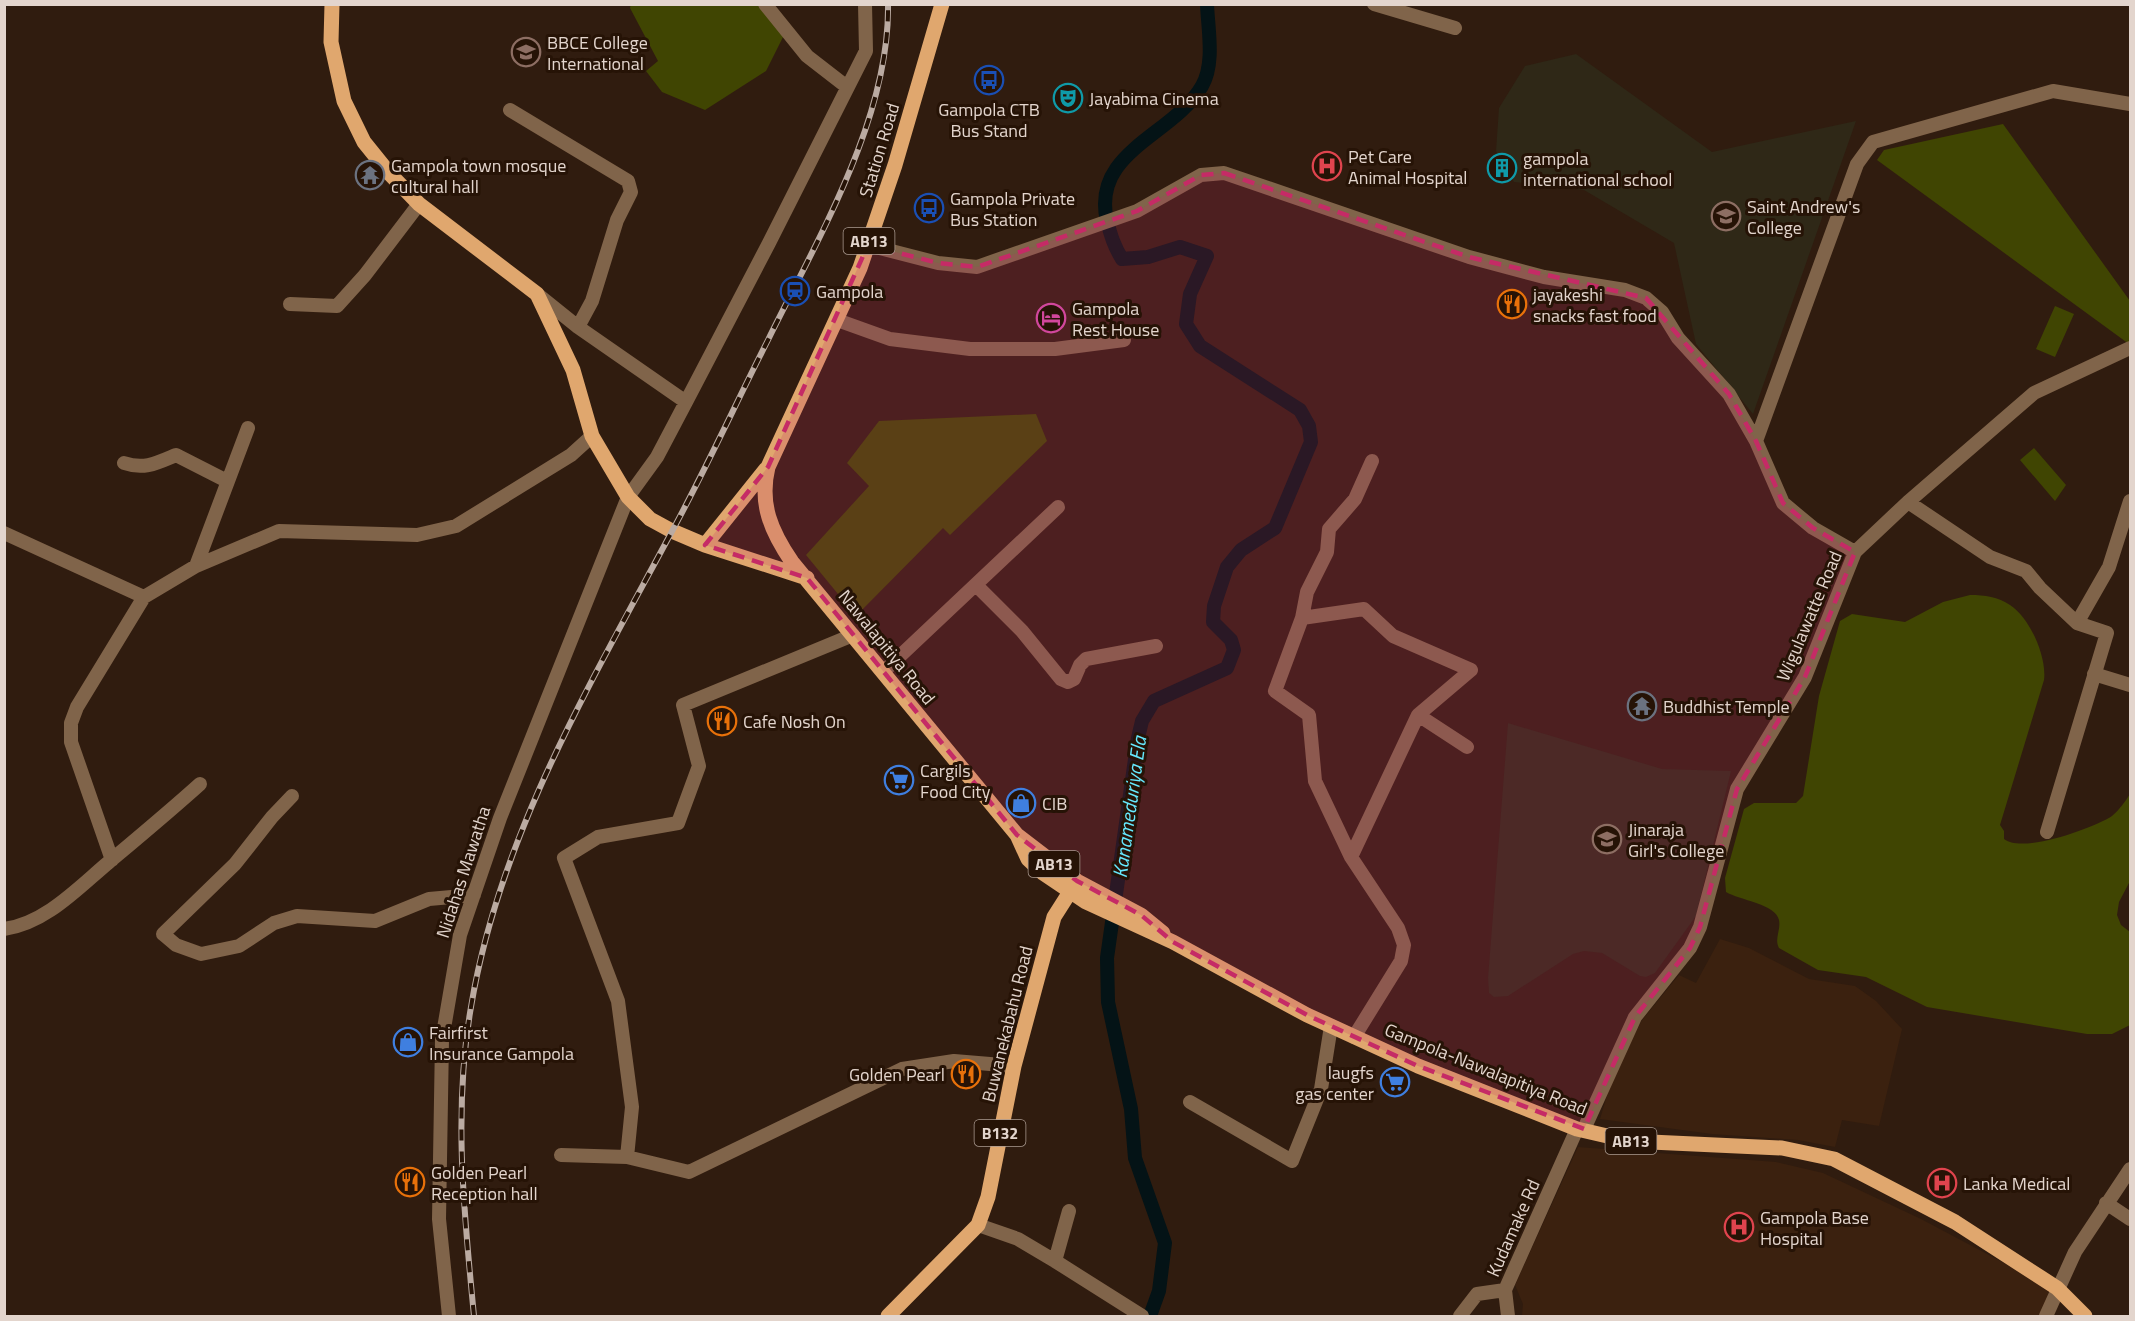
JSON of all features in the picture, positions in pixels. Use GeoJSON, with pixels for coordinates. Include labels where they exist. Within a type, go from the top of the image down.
{"type":"FeatureCollection","features":[{"type":"Feature","properties":{"kind":"main road"},"geometry":{"type":"LineString","coordinates":[[332,4],[331,42],[344,101],[364,142],[419,204],[537,294],[573,370],[592,436],[628,497],[650,519],[705,545],[807,578]]}},
{"type":"Feature","properties":{"kind":"main road","name":"Station Road"},"geometry":{"type":"LineString","coordinates":[[768,467],[837,320],[868,245],[942,4]]}},
{"type":"Feature","properties":{"kind":"main road"},"geometry":{"type":"LineString","coordinates":[[705,545],[768,467]]}},
{"type":"Feature","properties":{"kind":"main road","name":"Nawalapitiya Road"},"geometry":{"type":"LineString","coordinates":[[768,467],[764,491],[770,525],[792,562],[1017,835],[1028,859],[1089,896],[1173,942]]}},
{"type":"Feature","properties":{"kind":"main road","name":"Buwanekabahu Road"},"geometry":{"type":"LineString","coordinates":[[888,1317],[978,1225],[988,1197],[1014,1066],[1054,917],[1052,900],[1067,883]]}},
{"type":"Feature","properties":{"kind":"main road","name":"Gampola-Nawalapitiya Road"},"geometry":{"type":"LineString","coordinates":[[1173,942],[1242,981],[1354,1037],[1418,1066],[1580,1129],[1629,1141],[1782,1148],[1834,1159],[1955,1222],[2057,1288],[2085,1317]]}},
{"type":"Feature","properties":{"kind":"street"},"geometry":{"type":"LineString","coordinates":[[765,4],[796,43],[823,70],[847,87]]}},
{"type":"Feature","properties":{"kind":"street","name":"Nidahas Mawatha"},"geometry":{"type":"LineString","coordinates":[[448,1317],[439,1219],[442,1040],[460,935],[500,818],[628,497],[657,457],[866,51],[865,4]]}},
{"type":"Feature","properties":{"kind":"street"},"geometry":{"type":"LineString","coordinates":[[1374,4],[1455,28]]}},
{"type":"Feature","properties":{"kind":"street"},"geometry":{"type":"LineString","coordinates":[[1756,441],[1857,165],[1873,142],[2053,91],[2130,104]]}},
{"type":"Feature","properties":{"kind":"street"},"geometry":{"type":"LineString","coordinates":[[510,110],[628,181],[631,186],[631,192],[617,220],[592,301],[578,327]]}},
{"type":"Feature","properties":{"kind":"street"},"geometry":{"type":"LineString","coordinates":[[868,245],[938,263],[977,267],[1130,213],[1201,175],[1224,173],[1469,257],[1545,277],[1625,290],[1646,298],[1662,312],[1678,338],[1729,394],[1756,441],[1783,503],[1814,528],[1855,552]]}},
{"type":"Feature","properties":{"kind":"street"},"geometry":{"type":"LineString","coordinates":[[290,304],[337,306],[365,275],[419,204]]}},
{"type":"Feature","properties":{"kind":"street"},"geometry":{"type":"LineString","coordinates":[[537,294],[578,327],[686,402]]}},
{"type":"Feature","properties":{"kind":"street"},"geometry":{"type":"LineString","coordinates":[[837,320],[890,339],[970,349],[1055,349],[1124,340]]}},
{"type":"Feature","properties":{"kind":"street","name":"Wigulawatte Road"},"geometry":{"type":"LineString","coordinates":[[1580,1129],[1635,1017],[1690,948],[1700,927],[1737,789],[1805,677],[1855,552],[1908,502],[2034,393],[2130,348]]}},
{"type":"Feature","properties":{"kind":"street"},"geometry":{"type":"LineString","coordinates":[[196,566],[248,428]]}},
{"type":"Feature","properties":{"kind":"street"},"geometry":{"type":"LineString","coordinates":[[112,860],[71,742],[71,723],[77,707],[144,597],[196,566],[279,531],[417,535],[456,526],[571,455],[592,436]]}},
{"type":"Feature","properties":{"kind":"street"},"geometry":{"type":"LineString","coordinates":[[124,463],[137,468],[155,464],[176,455],[227,481]]}},
{"type":"Feature","properties":{"kind":"street"},"geometry":{"type":"LineString","coordinates":[[1354,1037],[1401,960],[1404,945],[1398,928],[1351,857],[1315,782],[1309,715],[1275,691],[1302,618],[1307,592],[1327,552],[1329,529],[1355,499],[1372,461]]}},
{"type":"Feature","properties":{"kind":"street"},"geometry":{"type":"LineString","coordinates":[[2077,623],[2109,567],[2130,501]]}},
{"type":"Feature","properties":{"kind":"street"},"geometry":{"type":"LineString","coordinates":[[1908,502],[1990,556],[2026,572],[2077,623],[2107,633],[2047,832]]}},
{"type":"Feature","properties":{"kind":"street"},"geometry":{"type":"LineString","coordinates":[[884,672],[1058,507]]}},
{"type":"Feature","properties":{"kind":"street"},"geometry":{"type":"LineString","coordinates":[[4,532],[144,597]]}},
{"type":"Feature","properties":{"kind":"street"},"geometry":{"type":"LineString","coordinates":[[976,585],[1022,631],[1061,679],[1068,682],[1074,679],[1080,665],[1086,659],[1155,646]]}},
{"type":"Feature","properties":{"kind":"street"},"geometry":{"type":"LineString","coordinates":[[1302,618],[1364,609],[1393,636],[1471,670],[1418,716],[1351,857]]}},
{"type":"Feature","properties":{"kind":"street"},"geometry":{"type":"LineString","coordinates":[[627,1157],[632,1107],[618,1001],[564,858],[598,837],[678,823],[699,766],[683,705],[853,635]]}},
{"type":"Feature","properties":{"kind":"street"},"geometry":{"type":"LineString","coordinates":[[2094,674],[2130,685]]}},
{"type":"Feature","properties":{"kind":"street"},"geometry":{"type":"LineString","coordinates":[[1418,716],[1467,747]]}},
{"type":"Feature","properties":{"kind":"street"},"geometry":{"type":"LineString","coordinates":[[4,929],[15,928],[56,907],[142,837],[200,784]]}},
{"type":"Feature","properties":{"kind":"street"},"geometry":{"type":"LineString","coordinates":[[292,796],[272,817],[235,864],[163,934],[176,945],[201,954],[239,946],[274,923],[297,916],[375,921],[429,899],[474,896]]}},
{"type":"Feature","properties":{"kind":"street"},"geometry":{"type":"LineString","coordinates":[[1190,1102],[1292,1161],[1321,1089],[1331,1026]]}},
{"type":"Feature","properties":{"kind":"street"},"geometry":{"type":"LineString","coordinates":[[561,1155],[627,1157],[689,1172],[902,1069],[954,1061],[1014,1066]]}},
{"type":"Feature","properties":{"kind":"street","name":"Kudamake Rd"},"geometry":{"type":"LineString","coordinates":[[1460,1317],[1477,1294],[1504,1290],[1580,1129]]}},
{"type":"Feature","properties":{"kind":"street"},"geometry":{"type":"LineString","coordinates":[[2046,1317],[2057,1288],[2106,1203],[2130,1168]]}},
{"type":"Feature","properties":{"kind":"street"},"geometry":{"type":"LineString","coordinates":[[2106,1203],[2130,1219]]}},
{"type":"Feature","properties":{"kind":"street"},"geometry":{"type":"LineString","coordinates":[[1055,1262],[1069,1210]]}},
{"type":"Feature","properties":{"kind":"street"},"geometry":{"type":"LineString","coordinates":[[978,1225],[1018,1239],[1142,1317]]}},
{"type":"Feature","properties":{"kind":"street"},"geometry":{"type":"LineString","coordinates":[[1504,1290],[1508,1317]]}},
{"type":"Feature","properties":{"kind":"highlighted area"},"geometry":{"type":"Polygon","coordinates":[[[1224,173],[1469,257],[1646,298],[1729,394],[1756,441],[1783,503],[1813,528],[1855,552],[1805,677],[1737,789],[1700,927],[1690,948],[1635,1017],[1584,1129],[1418,1066],[1307,1015],[1173,942],[1141,915],[1077,881],[1017,835],[807,578],[705,545],[768,467],[868,245],[938,263],[977,267],[1137,211],[1201,175],[1224,173]]]}},
{"type":"Feature","properties":{"kind":"shaded area","name":"Saint Andrew's College"},"geometry":{"type":"Polygon","coordinates":[[[1576,54],[1712,152],[1856,121],[1753,414],[1696,344],[1674,243],[1584,190],[1514,182],[1496,151],[1499,108],[1525,66],[1576,54]]]}},
{"type":"Feature","properties":{"kind":"shaded area","name":"Jinaraja Girl's College"},"geometry":{"type":"Polygon","coordinates":[[[1508,723],[1662,769],[1731,771],[1696,916],[1655,973],[1646,977],[1640,976],[1602,953],[1584,951],[1573,954],[1508,996],[1494,997],[1489,993],[1488,978],[1508,723]]]}},
{"type":"Feature","properties":{"kind":"shaded area"},"geometry":{"type":"Polygon","coordinates":[[[1720,939],[1749,948],[1809,979],[1855,986],[1876,1001],[1902,1029],[1879,1126],[1842,1120],[1835,1147],[1798,1140],[1712,1134],[1600,1119],[1614,1072],[1642,1020],[1679,975],[1696,983],[1720,939]]]}},
{"type":"Feature","properties":{"kind":"shaded area","name":"Gampola Base Hospital"},"geometry":{"type":"Polygon","coordinates":[[[1578,1147],[1776,1162],[1823,1173],[1921,1219],[2021,1272],[2049,1292],[2042,1316],[1522,1316],[1523,1304],[1515,1285],[1578,1147]]]}},
{"type":"Feature","properties":{"kind":"green space"},"geometry":{"type":"Polygon","coordinates":[[[631,4],[761,5],[784,35],[766,71],[705,110],[662,92],[646,71],[658,61],[630,8],[631,4]]]}},
{"type":"Feature","properties":{"kind":"green space"},"geometry":{"type":"Polygon","coordinates":[[[2003,124],[2130,301],[2129,344],[1877,160],[1884,150],[2003,124]]]}},
{"type":"Feature","properties":{"kind":"green space"},"geometry":{"type":"Polygon","coordinates":[[[2055,306],[2074,314],[2055,357],[2036,349],[2055,306]]]}},
{"type":"Feature","properties":{"kind":"green space"},"geometry":{"type":"Polygon","coordinates":[[[1036,414],[1047,441],[950,535],[943,528],[856,616],[806,555],[869,486],[847,463],[879,421],[1036,414]]]}},
{"type":"Feature","properties":{"kind":"green space"},"geometry":{"type":"Polygon","coordinates":[[[2034,448],[2066,485],[2055,501],[2020,460],[2034,448]]]}},
{"type":"Feature","properties":{"kind":"green space"},"geometry":{"type":"Polygon","coordinates":[[[1970,595],[1996,598],[2017,611],[2036,639],[2043,660],[2044,680],[2000,825],[2004,831],[2004,839],[2013,843],[2026,843],[2075,833],[2112,816],[2130,794],[2130,881],[2119,902],[2117,915],[2121,925],[2130,932],[2130,1025],[2112,1034],[2087,1034],[1927,1007],[1866,977],[1818,970],[1779,948],[1777,941],[1779,920],[1771,910],[1726,892],[1725,878],[1744,809],[1754,803],[1796,803],[1803,796],[1819,696],[1840,621],[1852,614],[1905,622],[1943,602],[1970,595]]]}},
{"type":"Feature","properties":{"kind":"waterway","name":"Kanameduriya Ela"},"geometry":{"type":"LineString","coordinates":[[1150,1316],[1159,1291],[1165,1243],[1135,1158],[1131,1109],[1108,1002],[1107,958],[1138,738],[1142,721],[1154,701],[1227,668],[1234,650],[1231,640],[1213,622],[1214,606],[1227,567],[1241,550],[1275,528],[1311,442],[1309,426],[1300,410],[1200,346],[1186,324],[1190,294],[1207,256],[1180,247],[1148,257],[1122,259],[1107,221],[1105,197],[1111,177],[1122,161],[1173,118],[1202,86],[1210,57],[1207,4]]}},
{"type":"Feature","properties":{"kind":"railway"},"geometry":{"type":"LineString","coordinates":[[474,1316],[462,1162],[462,1084],[471,1007],[484,944],[503,882],[525,822],[579,705],[695,487],[808,261],[847,177],[864,134],[877,91],[885,47],[888,4]]}},
{"type":"Feature","properties":{"kind":"place","name":"BBCE College International"},"geometry":{"type":"Point","coordinates":[526,52]}},
{"type":"Feature","properties":{"kind":"place","name":"Gampola CTB Bus Stand"},"geometry":{"type":"Point","coordinates":[989,80]}},
{"type":"Feature","properties":{"kind":"place","name":"Jayabima Cinema"},"geometry":{"type":"Point","coordinates":[1068,98]}},
{"type":"Feature","properties":{"kind":"place","name":"Pet Care Animal Hospital"},"geometry":{"type":"Point","coordinates":[1327,166]}},
{"type":"Feature","properties":{"kind":"place","name":"gampola international school"},"geometry":{"type":"Point","coordinates":[1502,168]}},
{"type":"Feature","properties":{"kind":"place","name":"Gampola town mosque cultural hall"},"geometry":{"type":"Point","coordinates":[370,175]}},
{"type":"Feature","properties":{"kind":"place","name":"Gampola Private Bus Station"},"geometry":{"type":"Point","coordinates":[929,208]}},
{"type":"Feature","properties":{"kind":"place","name":"Saint Andrew's College"},"geometry":{"type":"Point","coordinates":[1726,216]}},
{"type":"Feature","properties":{"kind":"place","name":"Gampola"},"geometry":{"type":"Point","coordinates":[795,291]}},
{"type":"Feature","properties":{"kind":"place","name":"jayakeshi snacks fast food"},"geometry":{"type":"Point","coordinates":[1512,304]}},
{"type":"Feature","properties":{"kind":"place","name":"Gampola Rest House"},"geometry":{"type":"Point","coordinates":[1051,318]}},
{"type":"Feature","properties":{"kind":"place","name":"Buddhist Temple"},"geometry":{"type":"Point","coordinates":[1642,706]}},
{"type":"Feature","properties":{"kind":"place","name":"Cafe Nosh On"},"geometry":{"type":"Point","coordinates":[722,721]}},
{"type":"Feature","properties":{"kind":"place","name":"Cargils Food City"},"geometry":{"type":"Point","coordinates":[899,780]}},
{"type":"Feature","properties":{"kind":"place","name":"CIB"},"geometry":{"type":"Point","coordinates":[1021,803]}},
{"type":"Feature","properties":{"kind":"place","name":"Jinaraja Girl's College"},"geometry":{"type":"Point","coordinates":[1607,839]}},
{"type":"Feature","properties":{"kind":"place","name":"Fairfirst Insurance Gampola"},"geometry":{"type":"Point","coordinates":[408,1042]}},
{"type":"Feature","properties":{"kind":"place","name":"Golden Pearl"},"geometry":{"type":"Point","coordinates":[966,1074]}},
{"type":"Feature","properties":{"kind":"place","name":"laugfs gas center"},"geometry":{"type":"Point","coordinates":[1395,1082]}},
{"type":"Feature","properties":{"kind":"place","name":"Golden Pearl Reception hall"},"geometry":{"type":"Point","coordinates":[410,1182]}},
{"type":"Feature","properties":{"kind":"place","name":"Lanka Medical"},"geometry":{"type":"Point","coordinates":[1942,1183]}},
{"type":"Feature","properties":{"kind":"place","name":"Gampola Base Hospital"},"geometry":{"type":"Point","coordinates":[1739,1227]}}]}
